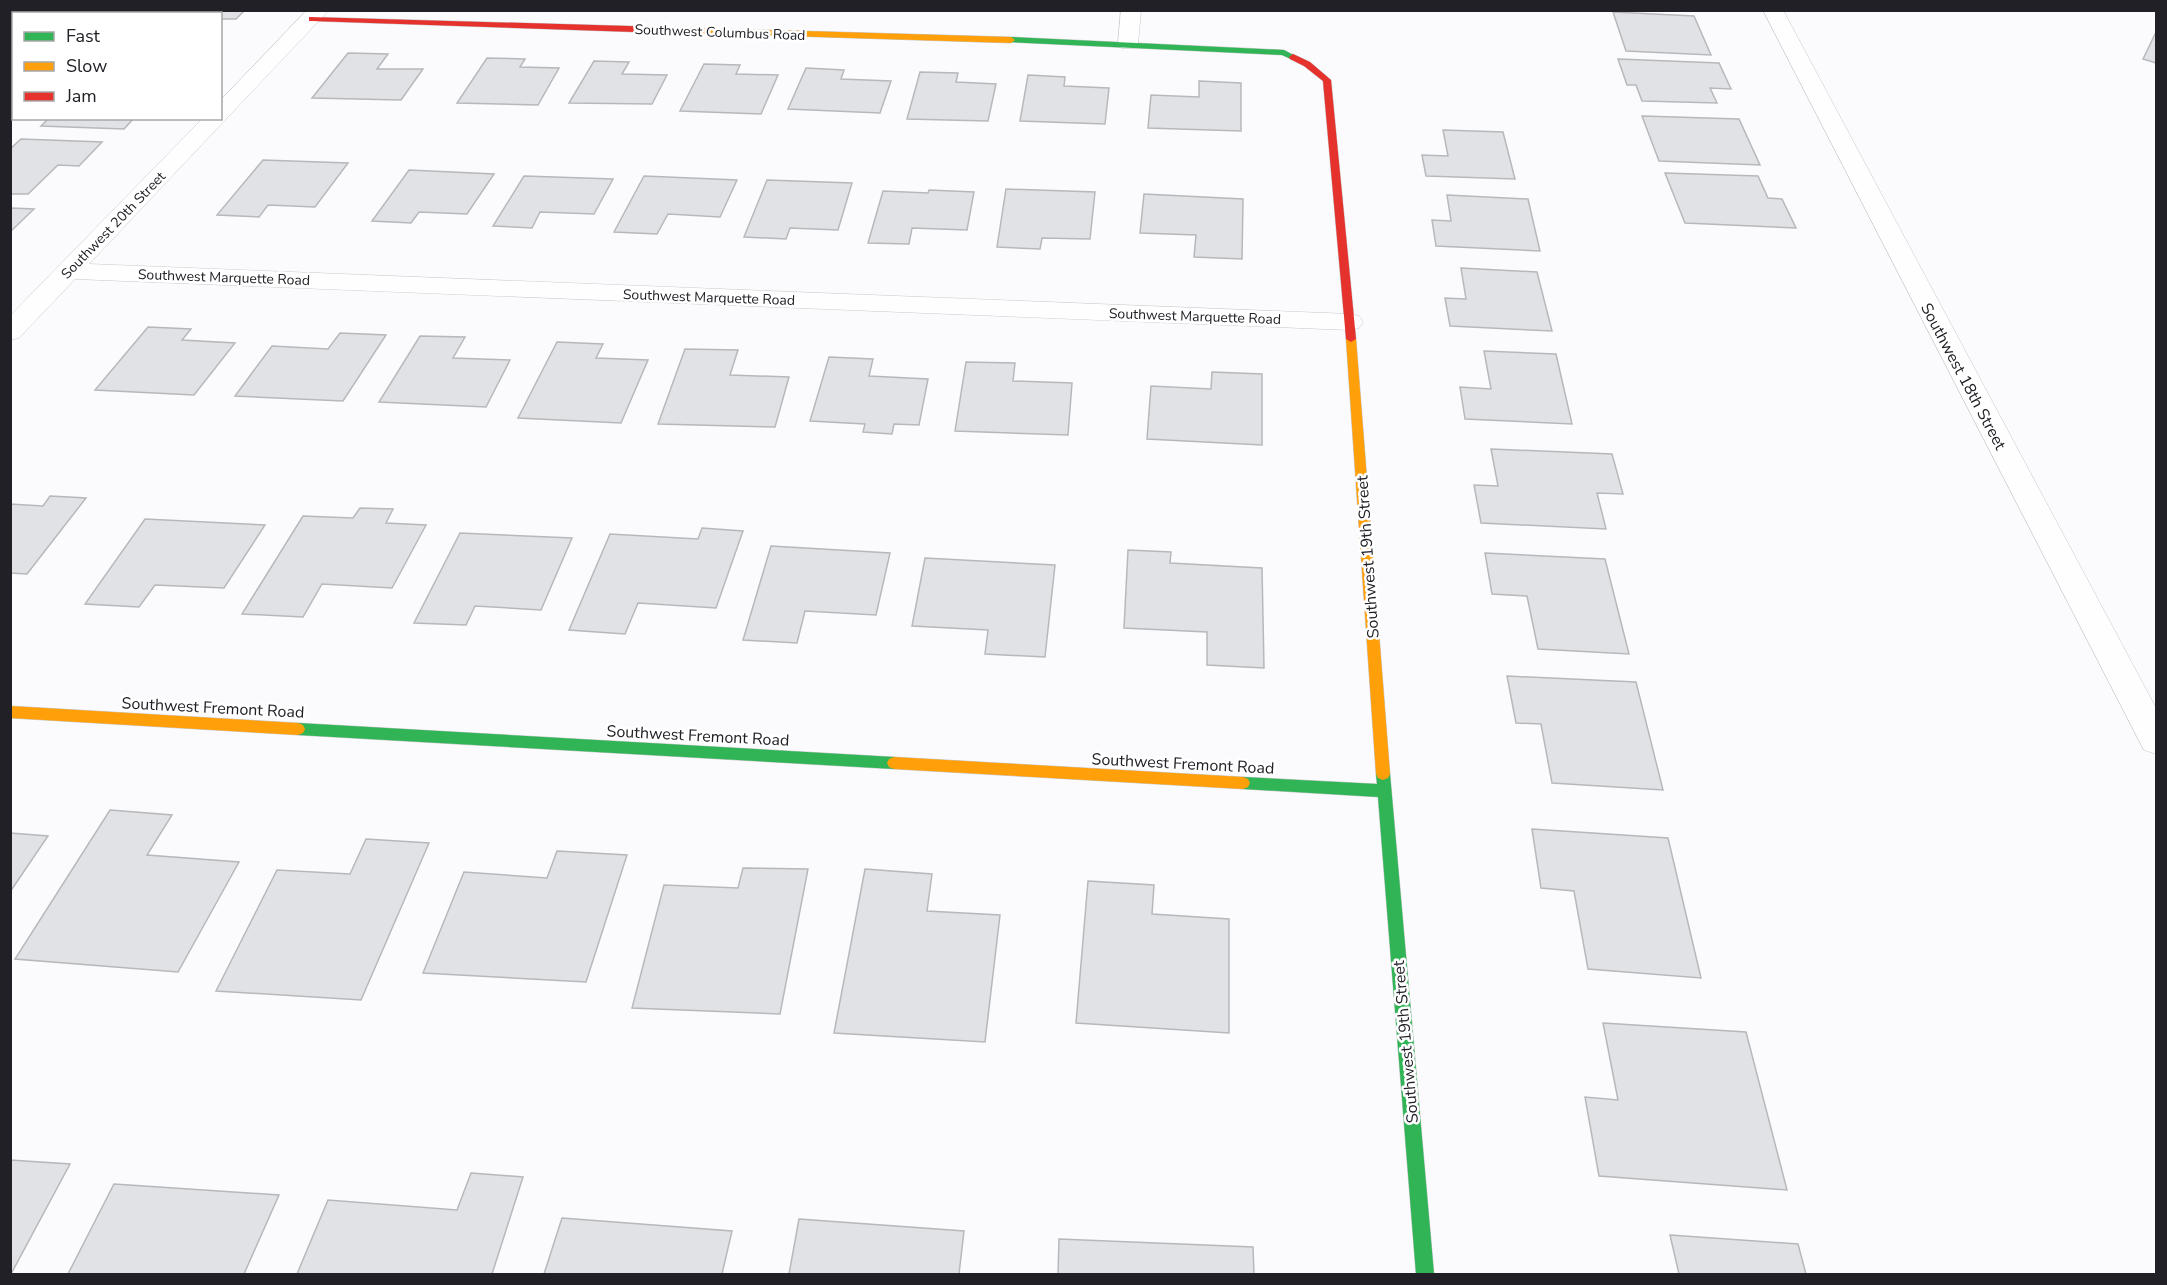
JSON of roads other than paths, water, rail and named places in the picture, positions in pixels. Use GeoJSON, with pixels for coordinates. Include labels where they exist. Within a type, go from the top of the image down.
{"type":"FeatureCollection","features":[{"type":"Feature","properties":{"kind":"street"},"geometry":{"type":"LineString","coordinates":[[1128,44],[1131,10]]}},
{"type":"Feature","properties":{"kind":"street","name":"Southwest 18th Street"},"geometry":{"type":"LineString","coordinates":[[1773,10],[2157,740]]}},
{"type":"Feature","properties":{"kind":"street"},"geometry":{"type":"LineString","coordinates":[[222,112],[316,15]]}},
{"type":"Feature","properties":{"kind":"street","name":"Southwest Columbus Road"},"geometry":{"type":"LineString","coordinates":[[316,15],[1128,44]]}},
{"type":"Feature","properties":{"kind":"street","name":"Southwest 19th Street"},"geometry":{"type":"LineString","coordinates":[[1128,44],[1284,53],[1307,64],[1327,80],[1350,322],[1384,791],[1425,1275]]}},
{"type":"Feature","properties":{"kind":"street","name":"Southwest 20th Street"},"geometry":{"type":"LineString","coordinates":[[10,332],[214,120]]}},
{"type":"Feature","properties":{"kind":"street","name":"Southwest Marquette Road"},"geometry":{"type":"LineString","coordinates":[[68,271],[1350,322]]}},
{"type":"Feature","properties":{"kind":"street","name":"Southwest Fremont Road"},"geometry":{"type":"LineString","coordinates":[[10,712],[1384,791]]}}]}
